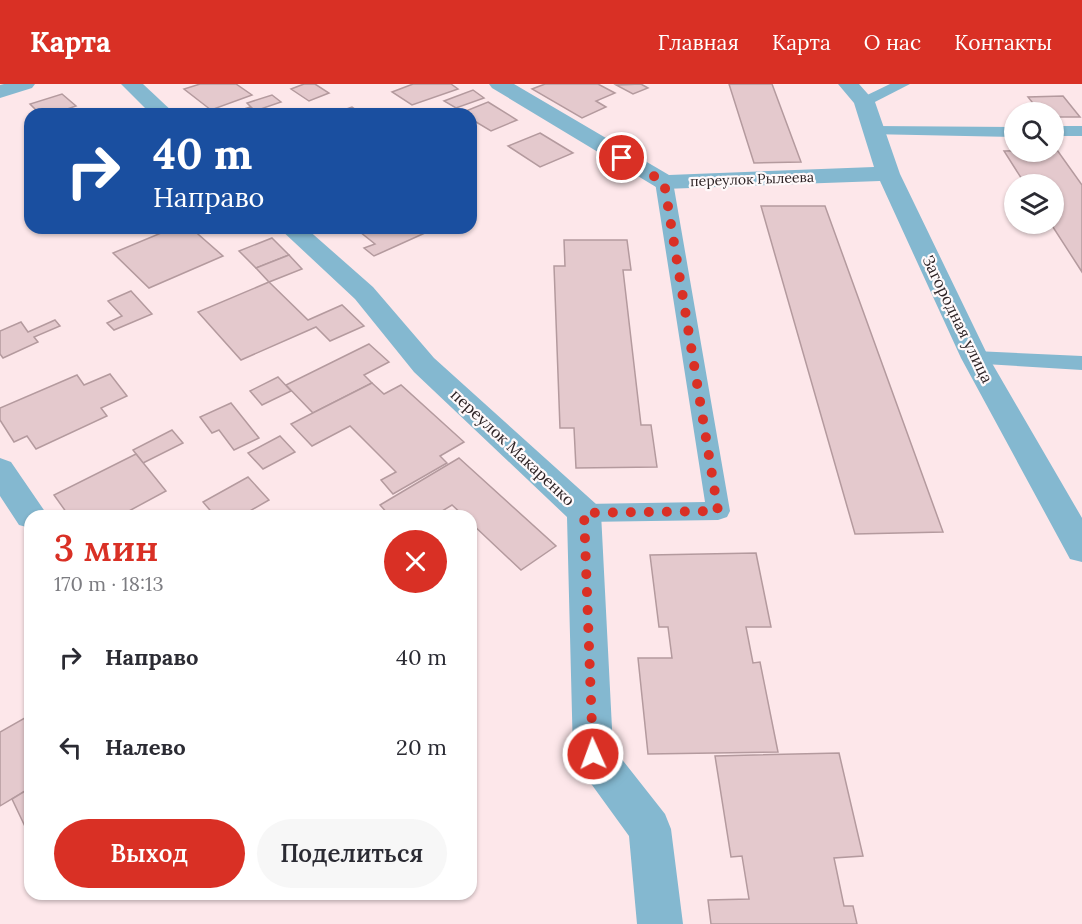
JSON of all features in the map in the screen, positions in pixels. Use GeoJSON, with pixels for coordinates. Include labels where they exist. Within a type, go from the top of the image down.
{"type":"FeatureCollection","features":[{"type":"Feature","properties":{"kind":"street"},"geometry":{"type":"LineString","coordinates":[[0,92],[25,84]]}},
{"type":"Feature","properties":{"kind":"street"},"geometry":{"type":"LineString","coordinates":[[131,84],[157,108]]}},
{"type":"Feature","properties":{"kind":"street"},"geometry":{"type":"LineString","coordinates":[[499,84],[664,182]]}},
{"type":"Feature","properties":{"kind":"street","name":"Загородная улица"},"geometry":{"type":"LineString","coordinates":[[856,93],[874,131],[888,174],[975,358],[1082,549]]}},
{"type":"Feature","properties":{"kind":"street","name":"переулок Рылеева"},"geometry":{"type":"LineString","coordinates":[[664,182],[888,174]]}},
{"type":"Feature","properties":{"kind":"street","name":"переулок Макаренко"},"geometry":{"type":"LineString","coordinates":[[298,234],[364,293],[424,365],[584,513],[593,754],[650,829],[660,924]]}},
{"type":"Feature","properties":{"kind":"street"},"geometry":{"type":"LineString","coordinates":[[0,470],[27,510]]}},
{"type":"Feature","properties":{"kind":"lane"},"geometry":{"type":"LineString","coordinates":[[856,93],[902,84]]}},
{"type":"Feature","properties":{"kind":"lane"},"geometry":{"type":"LineString","coordinates":[[874,131],[1004,132]]}},
{"type":"Feature","properties":{"kind":"lane"},"geometry":{"type":"LineString","coordinates":[[1064,132],[1079,134]]}},
{"type":"Feature","properties":{"kind":"lane"},"geometry":{"type":"LineString","coordinates":[[584,513],[718,511],[664,182]]}},
{"type":"Feature","properties":{"kind":"lane"},"geometry":{"type":"LineString","coordinates":[[975,358],[1082,363]]}},
{"type":"Feature","properties":{"kind":"building"},"geometry":{"type":"Polygon","coordinates":[[[200,84],[236,84],[252,95],[216,108],[208,108],[184,89],[200,84]]]}},
{"type":"Feature","properties":{"kind":"building"},"geometry":{"type":"Polygon","coordinates":[[[304,84],[315,84],[329,93],[309,101],[291,89],[304,84]]]}},
{"type":"Feature","properties":{"kind":"building"},"geometry":{"type":"Polygon","coordinates":[[[413,84],[451,84],[458,89],[412,105],[392,92],[413,84]]]}},
{"type":"Feature","properties":{"kind":"building"},"geometry":{"type":"Polygon","coordinates":[[[545,84],[598,84],[615,93],[596,101],[606,107],[582,118],[532,89],[545,84]]]}},
{"type":"Feature","properties":{"kind":"building"},"geometry":{"type":"Polygon","coordinates":[[[641,84],[648,88],[633,94],[616,85],[641,84]]]}},
{"type":"Feature","properties":{"kind":"building"},"geometry":{"type":"Polygon","coordinates":[[[729,84],[772,84],[801,162],[754,163],[729,84]]]}},
{"type":"Feature","properties":{"kind":"building"},"geometry":{"type":"Polygon","coordinates":[[[473,90],[484,98],[456,108],[444,101],[473,90]]]}},
{"type":"Feature","properties":{"kind":"building"},"geometry":{"type":"Polygon","coordinates":[[[62,94],[76,106],[34,108],[30,104],[62,94]]]}},
{"type":"Feature","properties":{"kind":"building"},"geometry":{"type":"Polygon","coordinates":[[[272,95],[281,102],[264,108],[252,108],[247,103],[272,95]]]}},
{"type":"Feature","properties":{"kind":"building"},"geometry":{"type":"Polygon","coordinates":[[[1063,96],[1080,117],[1064,117],[1064,102],[1032,102],[1028,97],[1063,96]]]}},
{"type":"Feature","properties":{"kind":"building"},"geometry":{"type":"Polygon","coordinates":[[[488,102],[517,120],[491,131],[477,123],[477,108],[473,108],[488,102]]]}},
{"type":"Feature","properties":{"kind":"building"},"geometry":{"type":"Polygon","coordinates":[[[540,133],[573,153],[540,167],[508,146],[540,133]]]}},
{"type":"Feature","properties":{"kind":"building"},"geometry":{"type":"Polygon","coordinates":[[[1064,160],[1082,185],[1082,272],[1057,234],[1064,234],[1064,174],[1019,174],[1011,162],[1064,162],[1064,160]]]}},
{"type":"Feature","properties":{"kind":"building"},"geometry":{"type":"Polygon","coordinates":[[[761,206],[825,206],[943,532],[855,534],[761,206]]]}},
{"type":"Feature","properties":{"kind":"building"},"geometry":{"type":"Polygon","coordinates":[[[159,234],[198,234],[223,256],[149,288],[113,253],[159,234]]]}},
{"type":"Feature","properties":{"kind":"building"},"geometry":{"type":"Polygon","coordinates":[[[362,234],[423,234],[374,256],[364,248],[375,244],[362,234]]]}},
{"type":"Feature","properties":{"kind":"building"},"geometry":{"type":"Polygon","coordinates":[[[272,238],[289,255],[256,268],[239,251],[272,238]]]}},
{"type":"Feature","properties":{"kind":"building"},"geometry":{"type":"Polygon","coordinates":[[[564,240],[627,240],[631,270],[623,270],[641,425],[651,425],[657,467],[576,468],[574,428],[560,428],[554,266],[565,266],[564,240]]]}},
{"type":"Feature","properties":{"kind":"building"},"geometry":{"type":"Polygon","coordinates":[[[289,255],[302,269],[269,282],[256,268],[289,255]]]}},
{"type":"Feature","properties":{"kind":"building"},"geometry":{"type":"Polygon","coordinates":[[[269,282],[308,320],[342,305],[364,326],[330,341],[316,327],[241,360],[198,312],[269,282]]]}},
{"type":"Feature","properties":{"kind":"building"},"geometry":{"type":"Polygon","coordinates":[[[131,291],[152,314],[114,330],[107,323],[122,316],[108,301],[131,291]]]}},
{"type":"Feature","properties":{"kind":"building"},"geometry":{"type":"Polygon","coordinates":[[[55,320],[60,326],[34,337],[38,342],[3,358],[0,354],[0,331],[21,322],[28,332],[55,320]]]}},
{"type":"Feature","properties":{"kind":"building"},"geometry":{"type":"Polygon","coordinates":[[[369,344],[389,362],[364,375],[372,383],[313,413],[286,385],[369,344]]]}},
{"type":"Feature","properties":{"kind":"building"},"geometry":{"type":"Polygon","coordinates":[[[110,374],[127,396],[101,408],[107,416],[36,449],[27,436],[14,442],[0,420],[0,408],[77,375],[84,385],[110,374]]]}},
{"type":"Feature","properties":{"kind":"building"},"geometry":{"type":"Polygon","coordinates":[[[278,377],[291,391],[262,405],[250,391],[278,377]]]}},
{"type":"Feature","properties":{"kind":"building"},"geometry":{"type":"Polygon","coordinates":[[[372,383],[384,394],[401,385],[464,442],[440,456],[447,463],[393,494],[381,480],[396,472],[350,426],[312,446],[291,424],[372,383]]]}},
{"type":"Feature","properties":{"kind":"building"},"geometry":{"type":"Polygon","coordinates":[[[231,403],[259,438],[234,450],[219,430],[212,433],[200,417],[231,403]]]}},
{"type":"Feature","properties":{"kind":"building"},"geometry":{"type":"Polygon","coordinates":[[[172,430],[183,443],[143,463],[133,450],[172,430]]]}},
{"type":"Feature","properties":{"kind":"building"},"geometry":{"type":"Polygon","coordinates":[[[280,436],[295,452],[263,469],[248,453],[280,436]]]}},
{"type":"Feature","properties":{"kind":"building"},"geometry":{"type":"Polygon","coordinates":[[[136,454],[166,491],[131,510],[65,510],[54,495],[136,454]]]}},
{"type":"Feature","properties":{"kind":"building"},"geometry":{"type":"Polygon","coordinates":[[[459,458],[556,546],[521,570],[477,529],[477,510],[457,510],[452,505],[444,510],[385,510],[380,505],[459,458]]]}},
{"type":"Feature","properties":{"kind":"building"},"geometry":{"type":"Polygon","coordinates":[[[248,477],[269,500],[252,510],[210,510],[203,502],[248,477]]]}},
{"type":"Feature","properties":{"kind":"building"},"geometry":{"type":"Polygon","coordinates":[[[756,553],[771,627],[746,627],[753,663],[760,662],[778,752],[648,754],[638,658],[672,658],[668,627],[659,627],[650,555],[756,553]]]}},
{"type":"Feature","properties":{"kind":"building"},"geometry":{"type":"Polygon","coordinates":[[[24,718],[24,792],[0,806],[0,732],[24,718]]]}},
{"type":"Feature","properties":{"kind":"building"},"geometry":{"type":"Polygon","coordinates":[[[839,753],[863,856],[834,858],[844,906],[853,906],[857,924],[711,924],[708,900],[749,899],[742,856],[731,857],[715,756],[839,753]]]}},
{"type":"Feature","properties":{"kind":"building"},"geometry":{"type":"Polygon","coordinates":[[[24,792],[24,824],[12,799],[24,792]]]}},
{"type":"Feature","properties":{"kind":"route"},"geometry":{"type":"LineString","coordinates":[[593,754],[584,513],[718,511],[664,182],[622,158]]}}]}
